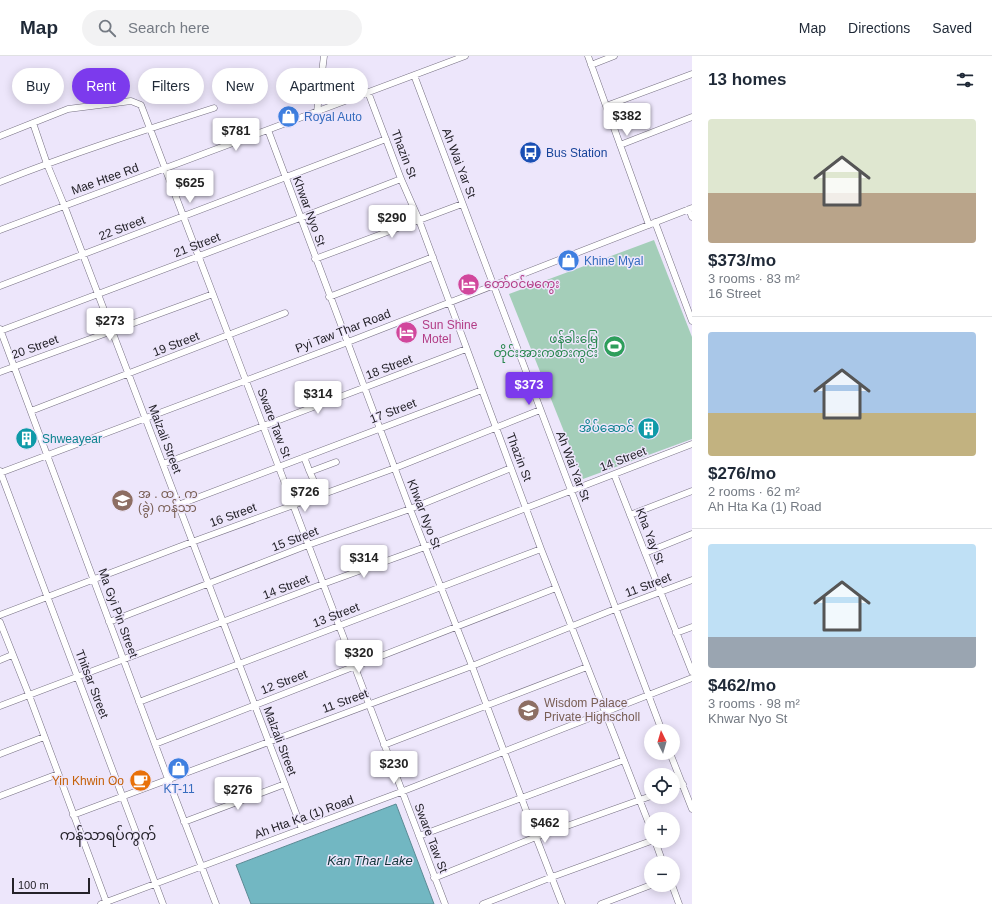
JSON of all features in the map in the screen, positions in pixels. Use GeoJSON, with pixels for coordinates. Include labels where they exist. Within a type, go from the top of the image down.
{"type":"FeatureCollection","features":[{"type":"Feature","properties":{"kind":"street"},"geometry":{"type":"LineString","coordinates":[[317,112],[324,56]]}},
{"type":"Feature","properties":{"kind":"street","name":"Mae Htee Rd"},"geometry":{"type":"LineString","coordinates":[[368,92],[465,56]]}},
{"type":"Feature","properties":{"kind":"street"},"geometry":{"type":"LineString","coordinates":[[588,56],[620,146],[652,224],[690,307],[692,321]]}},
{"type":"Feature","properties":{"kind":"street"},"geometry":{"type":"LineString","coordinates":[[591,65],[614,56]]}},
{"type":"Feature","properties":{"kind":"street"},"geometry":{"type":"LineString","coordinates":[[606,106],[692,74]]}},
{"type":"Feature","properties":{"kind":"street","name":"Ah Wai Yar St"},"geometry":{"type":"LineString","coordinates":[[414,75],[659,724]]}},
{"type":"Feature","properties":{"kind":"street","name":"Thazin St"},"geometry":{"type":"LineString","coordinates":[[368,92],[419,220],[541,549],[645,812]]}},
{"type":"Feature","properties":{"kind":"street","name":"Sware Taw St"},"geometry":{"type":"LineString","coordinates":[[0,136],[68,109],[130,101],[141,105],[445,904]]}},
{"type":"Feature","properties":{"kind":"street","name":"Mae Htee Rd"},"geometry":{"type":"LineString","coordinates":[[0,230],[337,104]]}},
{"type":"Feature","properties":{"kind":"street"},"geometry":{"type":"LineString","coordinates":[[0,182],[150,128],[214,108]]}},
{"type":"Feature","properties":{"kind":"street"},"geometry":{"type":"LineString","coordinates":[[620,146],[692,117]]}},
{"type":"Feature","properties":{"kind":"street","name":"Malzali Street"},"geometry":{"type":"LineString","coordinates":[[33,123],[47,164],[83,254],[302,829]]}},
{"type":"Feature","properties":{"kind":"street","name":"Khwar Nyo St"},"geometry":{"type":"LineString","coordinates":[[268,130],[329,297],[348,342],[410,509],[472,666],[562,904]]}},
{"type":"Feature","properties":{"kind":"street","name":"22 Street"},"geometry":{"type":"LineString","coordinates":[[0,286],[386,139]]}},
{"type":"Feature","properties":{"kind":"street","name":"21 Street"},"geometry":{"type":"LineString","coordinates":[[0,330],[300,218],[401,178]]}},
{"type":"Feature","properties":{"kind":"street"},"geometry":{"type":"LineString","coordinates":[[315,259],[462,204]]}},
{"type":"Feature","properties":{"kind":"street"},"geometry":{"type":"LineString","coordinates":[[690,209],[692,217]]}},
{"type":"Feature","properties":{"kind":"street","name":"Pyi Taw Thar Road"},"geometry":{"type":"LineString","coordinates":[[0,472],[348,342],[690,209]]}},
{"type":"Feature","properties":{"kind":"street"},"geometry":{"type":"LineString","coordinates":[[329,297],[433,257]]}},
{"type":"Feature","properties":{"kind":"street","name":"20 Street"},"geometry":{"type":"LineString","coordinates":[[0,372],[213,294]]}},
{"type":"Feature","properties":{"kind":"street","name":"19 Street"},"geometry":{"type":"LineString","coordinates":[[31,411],[285,313]]}},
{"type":"Feature","properties":{"kind":"street","name":"Ma Gyi Pin Street"},"geometry":{"type":"LineString","coordinates":[[0,330],[216,904]]}},
{"type":"Feature","properties":{"kind":"street","name":"18 Street"},"geometry":{"type":"LineString","coordinates":[[162,464],[466,349]]}},
{"type":"Feature","properties":{"kind":"street","name":"17 Street"},"geometry":{"type":"LineString","coordinates":[[178,505],[482,390]]}},
{"type":"Feature","properties":{"kind":"street","name":"16 Street"},"geometry":{"type":"LineString","coordinates":[[0,615],[192,542],[395,468],[540,410]]}},
{"type":"Feature","properties":{"kind":"street","name":"14 Street"},"geometry":{"type":"LineString","coordinates":[[0,706],[425,547],[692,444]]}},
{"type":"Feature","properties":{"kind":"street"},"geometry":{"type":"LineString","coordinates":[[304,457],[320,495]]}},
{"type":"Feature","properties":{"kind":"street"},"geometry":{"type":"LineString","coordinates":[[309,470],[314,470],[336,462]]}},
{"type":"Feature","properties":{"kind":"street","name":"15 Street"},"geometry":{"type":"LineString","coordinates":[[109,622],[308,545],[410,509],[511,468]]}},
{"type":"Feature","properties":{"kind":"street","name":"Thitsar Street"},"geometry":{"type":"LineString","coordinates":[[0,472],[163,904]]}},
{"type":"Feature","properties":{"kind":"street","name":"Kha Yay St"},"geometry":{"type":"LineString","coordinates":[[614,474],[692,672]]}},
{"type":"Feature","properties":{"kind":"street"},"geometry":{"type":"LineString","coordinates":[[630,515],[692,491]]}},
{"type":"Feature","properties":{"kind":"street"},"geometry":{"type":"LineString","coordinates":[[645,553],[692,534]]}},
{"type":"Feature","properties":{"kind":"street","name":"13 Street"},"geometry":{"type":"LineString","coordinates":[[139,702],[541,549]]}},
{"type":"Feature","properties":{"kind":"street","name":"11 Street"},"geometry":{"type":"LineString","coordinates":[[73,815],[472,666],[571,626],[692,580]]}},
{"type":"Feature","properties":{"kind":"street","name":"12 Street"},"geometry":{"type":"LineString","coordinates":[[155,744],[556,588]]}},
{"type":"Feature","properties":{"kind":"street"},"geometry":{"type":"LineString","coordinates":[[0,622],[29,695],[105,903]]}},
{"type":"Feature","properties":{"kind":"street"},"geometry":{"type":"LineString","coordinates":[[676,633],[692,627]]}},
{"type":"Feature","properties":{"kind":"street"},"geometry":{"type":"LineString","coordinates":[[0,660],[12,655]]}},
{"type":"Feature","properties":{"kind":"street"},"geometry":{"type":"LineString","coordinates":[[384,745],[587,667]]}},
{"type":"Feature","properties":{"kind":"street","name":"Ah Hta Ka (1) Road"},"geometry":{"type":"LineString","coordinates":[[105,903],[402,792],[692,678]]}},
{"type":"Feature","properties":{"kind":"street"},"geometry":{"type":"LineString","coordinates":[[0,754],[44,737]]}},
{"type":"Feature","properties":{"kind":"street"},"geometry":{"type":"LineString","coordinates":[[419,836],[624,760]]}},
{"type":"Feature","properties":{"kind":"street"},"geometry":{"type":"LineString","coordinates":[[673,760],[692,809]]}},
{"type":"Feature","properties":{"kind":"street"},"geometry":{"type":"LineString","coordinates":[[0,796],[58,774]]}},
{"type":"Feature","properties":{"kind":"street"},"geometry":{"type":"LineString","coordinates":[[184,822],[284,784]]}},
{"type":"Feature","properties":{"kind":"street"},"geometry":{"type":"LineString","coordinates":[[434,878],[536,838],[644,799]]}},
{"type":"Feature","properties":{"kind":"street"},"geometry":{"type":"LineString","coordinates":[[483,904],[644,844]]}},
{"type":"Feature","properties":{"kind":"street"},"geometry":{"type":"LineString","coordinates":[[601,904],[644,888]]}},
{"type":"Feature","properties":{"kind":"street"},"geometry":{"type":"LineString","coordinates":[[675,892],[679,904]]}},
{"type":"Feature","properties":{"kind":"green space"},"geometry":{"type":"Polygon","coordinates":[[[654,240],[692,337],[692,439],[583,479],[509,294],[654,240]]]}},
{"type":"Feature","properties":{"kind":"water","name":"Kan Thar Lake"},"geometry":{"type":"Polygon","coordinates":[[[396,804],[434,904],[251,904],[236,865],[396,804]]]}},
{"type":"Feature","properties":{"kind":"place","name":"Royal Auto"},"geometry":{"type":"Point","coordinates":[289,117]}},
{"type":"Feature","properties":{"kind":"place","name":"Bus Station"},"geometry":{"type":"Point","coordinates":[530,153]}},
{"type":"Feature","properties":{"kind":"place","name":"Khine Myal"},"geometry":{"type":"Point","coordinates":[568,261]}},
{"type":"Feature","properties":{"kind":"place","name":"တော်ဝင်မကွေး"},"geometry":{"type":"Point","coordinates":[469,284]}},
{"type":"Feature","properties":{"kind":"place","name":"Sun Shine Motel"},"geometry":{"type":"Point","coordinates":[406,332]}},
{"type":"Feature","properties":{"kind":"place","name":"ဖန်ခါးမြေ တိုင်းအားကစားကွင်း"},"geometry":{"type":"Point","coordinates":[614,346]}},
{"type":"Feature","properties":{"kind":"place","name":"အိပ်ဆောင်"},"geometry":{"type":"Point","coordinates":[649,428]}},
{"type":"Feature","properties":{"kind":"place","name":"Shweayear"},"geometry":{"type":"Point","coordinates":[26,439]}},
{"type":"Feature","properties":{"kind":"place","name":"အ . ထ . က (ခွဲ) ကန်သာ"},"geometry":{"type":"Point","coordinates":[122,501]}},
{"type":"Feature","properties":{"kind":"place","name":"Wisdom Palace Private Highscholl"},"geometry":{"type":"Point","coordinates":[528,710]}},
{"type":"Feature","properties":{"kind":"place","name":"KT-11"},"geometry":{"type":"Point","coordinates":[179,768]}},
{"type":"Feature","properties":{"kind":"place","name":"Yin Khwin Oo"},"geometry":{"type":"Point","coordinates":[140,781]}},
{"type":"Feature","properties":{"kind":"district","name":"ကန်သာရပ်ကွက်"},"geometry":{"type":"Point","coordinates":[108,835]}}]}
